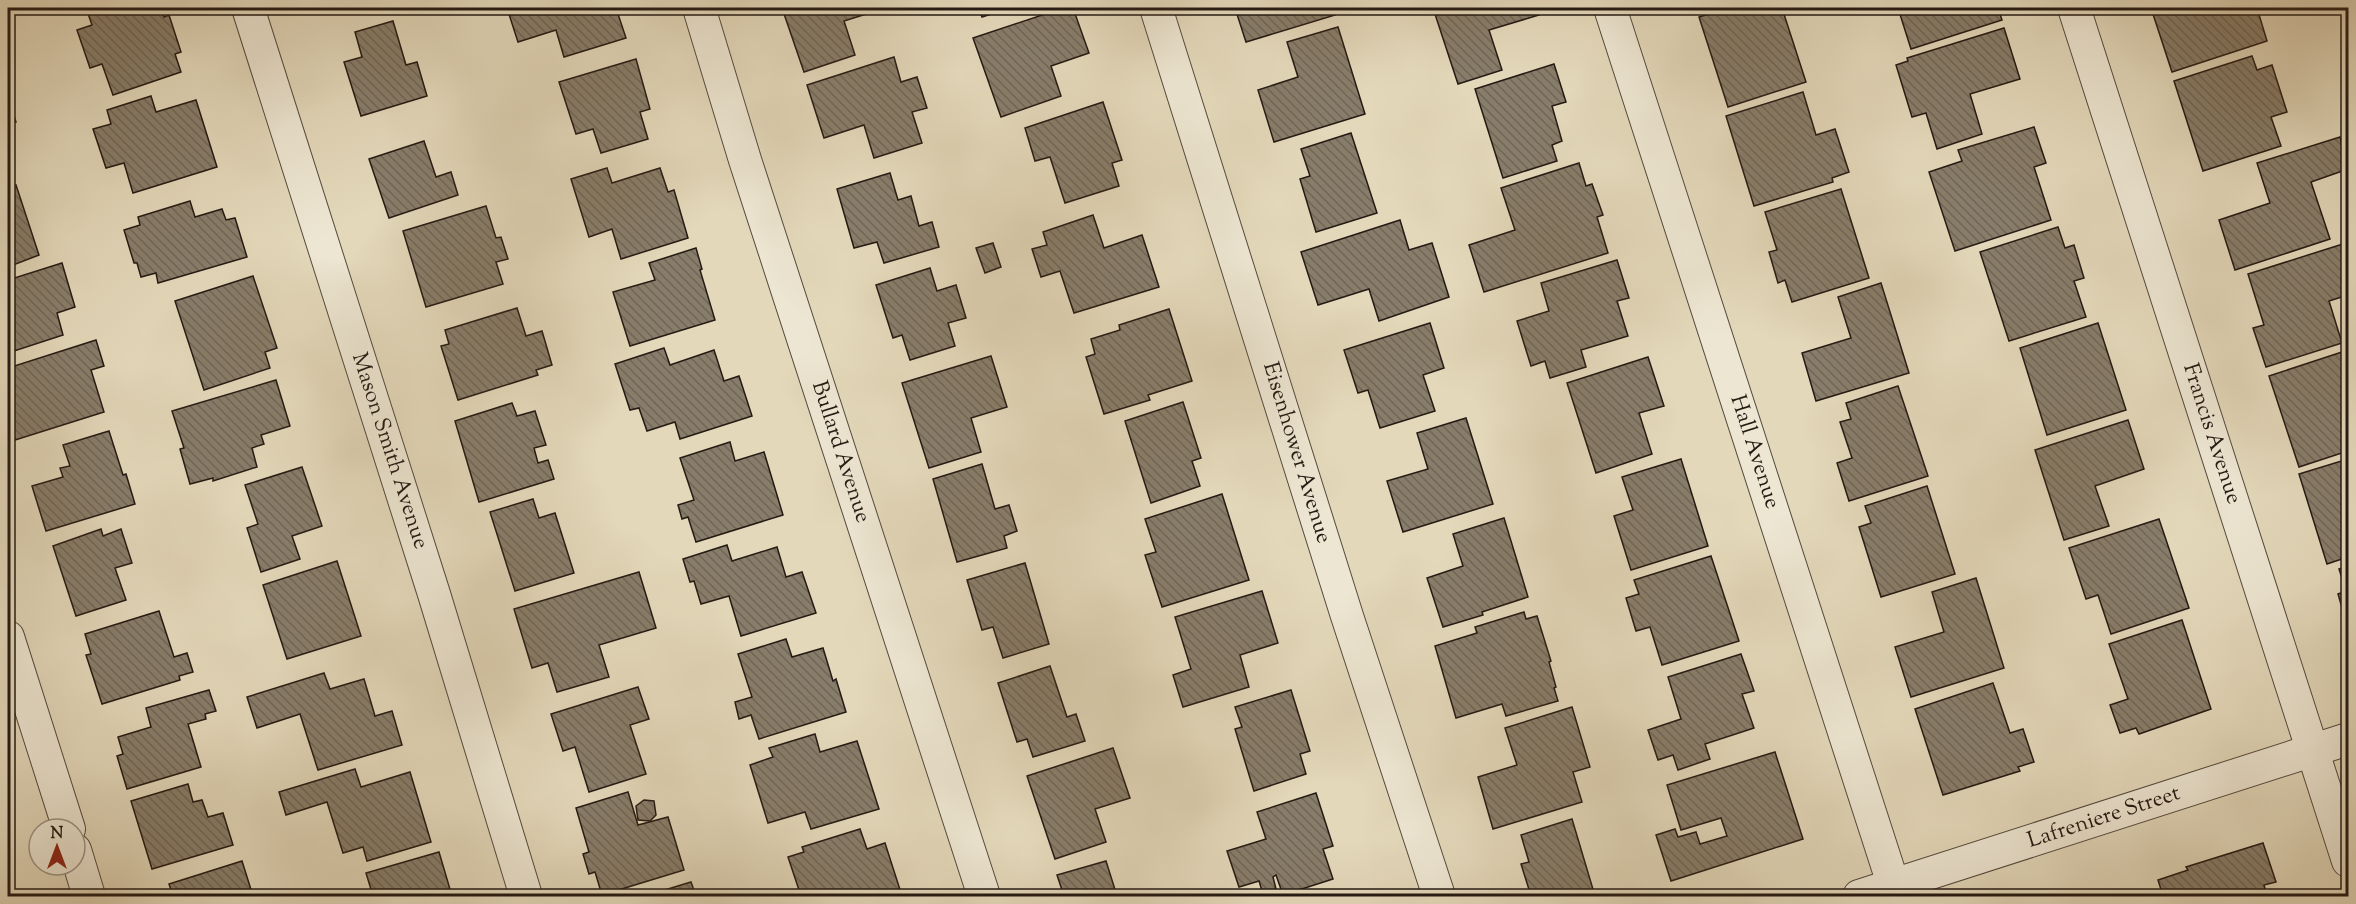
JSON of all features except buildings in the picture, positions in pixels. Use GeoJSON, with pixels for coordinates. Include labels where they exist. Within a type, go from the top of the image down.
{"type":"FeatureCollection","features":[{"type":"Feature","properties":{"kind":"street","name":"Mason Smith Avenue"},"geometry":{"type":"LineString","coordinates":[[248,8],[427,572],[526,897]]}},
{"type":"Feature","properties":{"kind":"street","name":"Bullard Avenue"},"geometry":{"type":"LineString","coordinates":[[699,8],[745,160],[984,897]]}},
{"type":"Feature","properties":{"kind":"street","name":"Eisenhower Avenue"},"geometry":{"type":"LineString","coordinates":[[1156,8],[1347,616],[1439,897]]}},
{"type":"Feature","properties":{"kind":"street","name":"Hall Avenue"},"geometry":{"type":"LineString","coordinates":[[1610,8],[1896,891]]}},
{"type":"Feature","properties":{"kind":"street","name":"Francis Avenue"},"geometry":{"type":"LineString","coordinates":[[2074,8],[2349,861]]}},
{"type":"Feature","properties":{"kind":"street"},"geometry":{"type":"LineString","coordinates":[[8,637],[65,817]]}},
{"type":"Feature","properties":{"kind":"street","name":"Lafreniere Street"},"geometry":{"type":"LineString","coordinates":[[1859,897],[1896,891],[2349,739]]}},
{"type":"Feature","properties":{"kind":"street"},"geometry":{"type":"LineString","coordinates":[[82,877],[88,897]]}}]}
